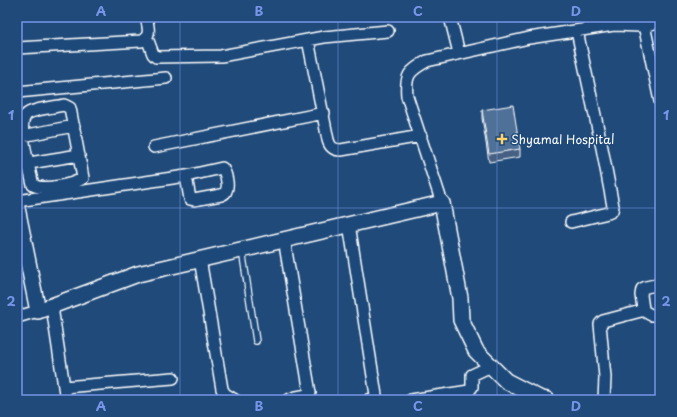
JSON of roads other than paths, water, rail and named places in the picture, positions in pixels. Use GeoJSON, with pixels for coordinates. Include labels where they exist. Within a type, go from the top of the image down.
{"type":"FeatureCollection","features":[{"type":"Feature","properties":{"kind":"street"},"geometry":{"type":"LineString","coordinates":[[146,17],[148,29],[146,38],[154,56],[158,58],[221,56],[324,37],[388,31]]}},
{"type":"Feature","properties":{"kind":"street"},"geometry":{"type":"LineString","coordinates":[[450,17],[459,53]]}},
{"type":"Feature","properties":{"kind":"street"},"geometry":{"type":"LineString","coordinates":[[547,400],[541,399],[506,381],[476,351],[461,320],[460,298],[442,203],[407,96],[406,82],[414,69],[427,61],[459,53],[529,38],[614,25],[644,25],[660,22]]}},
{"type":"Feature","properties":{"kind":"street"},"geometry":{"type":"LineString","coordinates":[[644,25],[660,101]]}},
{"type":"Feature","properties":{"kind":"street"},"geometry":{"type":"LineString","coordinates":[[571,222],[608,213],[612,211],[613,206],[577,31]]}},
{"type":"Feature","properties":{"kind":"street"},"geometry":{"type":"LineString","coordinates":[[17,48],[137,41],[146,38]]}},
{"type":"Feature","properties":{"kind":"street"},"geometry":{"type":"LineString","coordinates":[[308,40],[330,145],[334,150],[421,136]]}},
{"type":"Feature","properties":{"kind":"street"},"geometry":{"type":"LineString","coordinates":[[17,92],[166,78]]}},
{"type":"Feature","properties":{"kind":"street"},"geometry":{"type":"LineString","coordinates":[[64,105],[70,108],[84,178],[77,182],[50,187],[37,188],[32,185],[28,163],[20,136],[23,120],[26,115],[31,112],[64,105]]}},
{"type":"Feature","properties":{"kind":"street"},"geometry":{"type":"LineString","coordinates":[[154,147],[324,113]]}},
{"type":"Feature","properties":{"kind":"street"},"geometry":{"type":"LineString","coordinates":[[20,136],[74,126]]}},
{"type":"Feature","properties":{"kind":"street"},"geometry":{"type":"LineString","coordinates":[[17,166],[79,155]]}},
{"type":"Feature","properties":{"kind":"street"},"geometry":{"type":"LineString","coordinates":[[17,201],[186,176]]}},
{"type":"Feature","properties":{"kind":"street"},"geometry":{"type":"LineString","coordinates":[[17,317],[45,309],[138,274],[442,203]]}},
{"type":"Feature","properties":{"kind":"street"},"geometry":{"type":"LineString","coordinates":[[17,208],[22,255],[45,309],[66,400]]}},
{"type":"Feature","properties":{"kind":"street"},"geometry":{"type":"LineString","coordinates":[[349,224],[376,395],[375,398],[370,400]]}},
{"type":"Feature","properties":{"kind":"street"},"geometry":{"type":"LineString","coordinates":[[284,239],[310,393],[306,396],[291,398],[289,400]]}},
{"type":"Feature","properties":{"kind":"street"},"geometry":{"type":"LineString","coordinates":[[200,259],[222,389],[225,394],[235,400]]}},
{"type":"Feature","properties":{"kind":"street"},"geometry":{"type":"LineString","coordinates":[[642,310],[642,289],[646,286],[660,284]]}},
{"type":"Feature","properties":{"kind":"street"},"geometry":{"type":"LineString","coordinates":[[604,400],[605,377],[600,324],[603,321],[642,310],[651,315],[660,316]]}},
{"type":"Feature","properties":{"kind":"street"},"geometry":{"type":"LineString","coordinates":[[410,400],[469,391],[471,389],[471,377],[474,373],[491,366]]}},
{"type":"Feature","properties":{"kind":"street"},"geometry":{"type":"LineString","coordinates":[[64,387],[173,378]]}},
{"type":"Feature","properties":{"kind":"lane"},"geometry":{"type":"LineString","coordinates":[[242,249],[256,341]]}},
{"type":"Feature","properties":{"kind":"place","name":"Shyamal Hospital"},"geometry":{"type":"Point","coordinates":[502,139]}}]}
